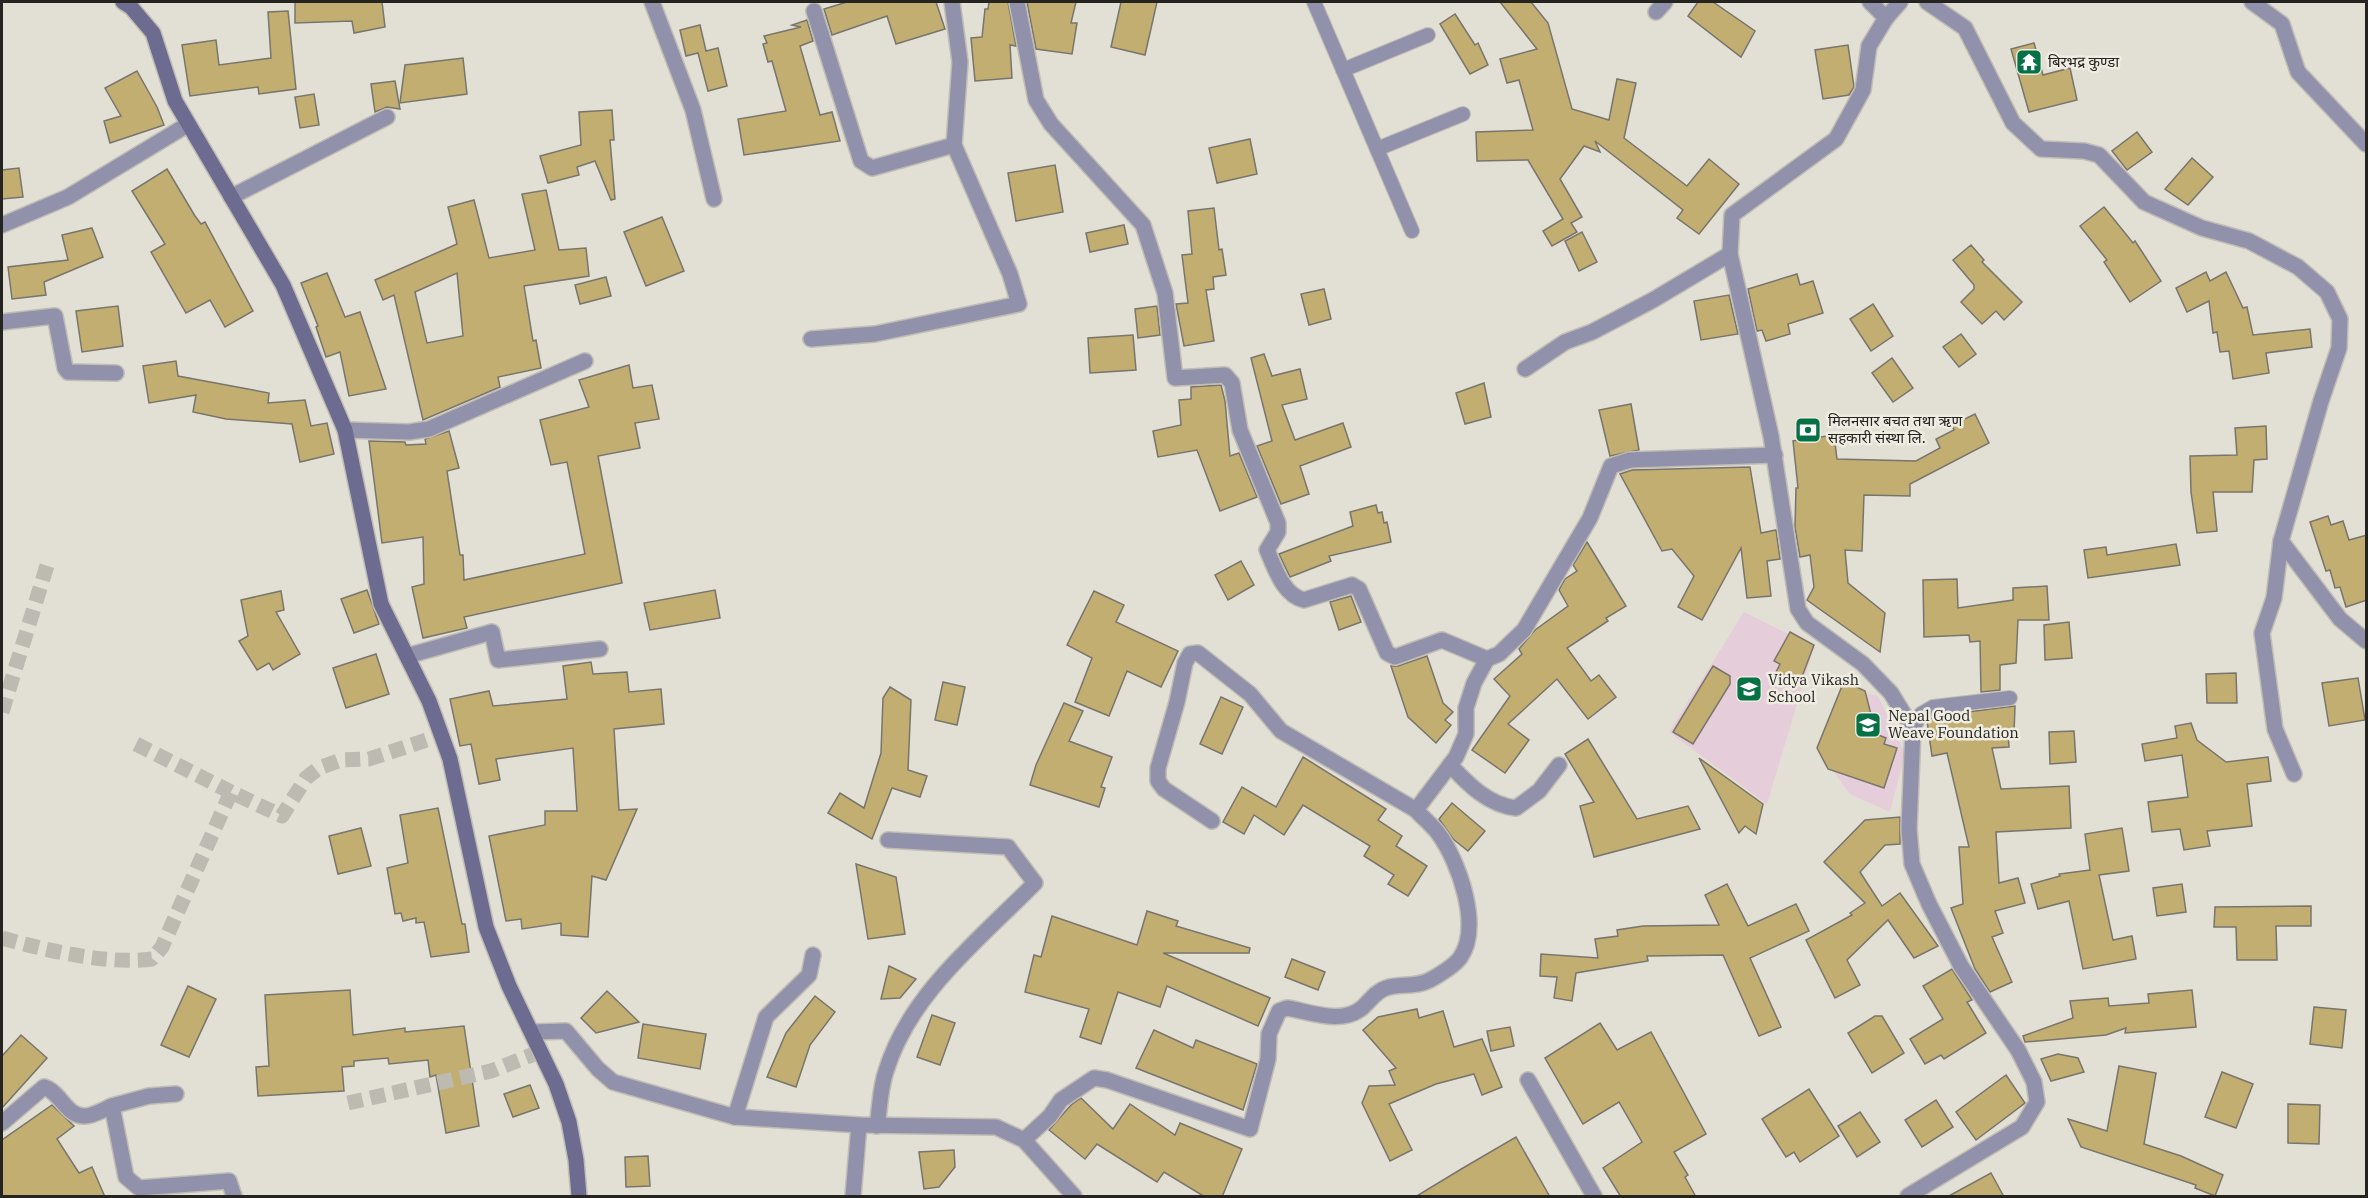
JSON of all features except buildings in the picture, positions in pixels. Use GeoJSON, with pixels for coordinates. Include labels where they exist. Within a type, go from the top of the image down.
{"type":"FeatureCollection","features":[{"type":"Feature","properties":{"kind":"street"},"geometry":{"type":"LineString","coordinates":[[123,2],[131,7],[153,33],[174,101],[282,285],[345,430],[381,604],[429,701],[450,759],[486,927],[509,986],[556,1084],[568,1122],[576,1160],[579,1197]]}},
{"type":"Feature","properties":{"kind":"street"},"geometry":{"type":"LineString","coordinates":[[652,2],[693,110],[714,199]]}},
{"type":"Feature","properties":{"kind":"street"},"geometry":{"type":"LineString","coordinates":[[811,339],[875,334],[1019,304],[1010,274],[954,145],[960,62],[952,2]]}},
{"type":"Feature","properties":{"kind":"street"},"geometry":{"type":"LineString","coordinates":[[1017,2],[1036,100],[1051,124],[1143,225],[1165,293],[1175,378],[1225,375],[1232,383],[1240,430],[1278,523],[1278,532],[1267,550],[1283,584],[1296,598],[1304,600],[1352,585],[1359,589],[1387,653],[1395,657],[1442,640],[1487,659]]}},
{"type":"Feature","properties":{"kind":"street"},"geometry":{"type":"LineString","coordinates":[[1870,2],[1886,18]]}},
{"type":"Feature","properties":{"kind":"street"},"geometry":{"type":"LineString","coordinates":[[1900,2],[1886,18],[1869,46],[1863,90],[1836,139],[1732,215],[1730,254],[1775,455],[1798,609],[1807,623],[1863,664],[1891,693],[1913,729],[1909,829],[1912,864],[1929,904],[1961,966],[2018,1050],[2034,1082],[2037,1102],[2022,1127],[1908,1197]]}},
{"type":"Feature","properties":{"kind":"street"},"geometry":{"type":"LineString","coordinates":[[1927,2],[1965,28],[2013,123],[2041,149],[2099,155],[2144,202],[2202,228],[2249,240],[2298,267],[2327,292],[2340,319],[2339,348],[2304,457],[2281,541],[2274,598],[2262,633],[2275,729],[2294,774]]}},
{"type":"Feature","properties":{"kind":"street"},"geometry":{"type":"LineString","coordinates":[[2252,2],[2282,24],[2298,72],[2367,144]]}},
{"type":"Feature","properties":{"kind":"street"},"geometry":{"type":"LineString","coordinates":[[814,11],[861,161],[872,168],[954,145]]}},
{"type":"Feature","properties":{"kind":"street"},"geometry":{"type":"LineString","coordinates":[[231,197],[387,117]]}},
{"type":"Feature","properties":{"kind":"street"},"geometry":{"type":"LineString","coordinates":[[2,225],[68,197],[187,125]]}},
{"type":"Feature","properties":{"kind":"street"},"geometry":{"type":"LineString","coordinates":[[1525,369],[1565,342],[1592,332],[1653,300],[1730,254]]}},
{"type":"Feature","properties":{"kind":"street"},"geometry":{"type":"LineString","coordinates":[[2,322],[55,316],[65,368],[68,372],[116,373]]}},
{"type":"Feature","properties":{"kind":"street"},"geometry":{"type":"LineString","coordinates":[[345,430],[409,432],[429,429],[585,361]]}},
{"type":"Feature","properties":{"kind":"street"},"geometry":{"type":"LineString","coordinates":[[1416,810],[1450,765],[1466,734],[1466,708],[1474,683],[1487,659],[1500,654],[1524,630],[1590,518],[1611,466],[1630,460],[1775,455]]}},
{"type":"Feature","properties":{"kind":"street"},"geometry":{"type":"LineString","coordinates":[[2281,541],[2340,619],[2367,641]]}},
{"type":"Feature","properties":{"kind":"street"},"geometry":{"type":"LineString","coordinates":[[407,656],[492,632],[498,660],[600,649]]}},
{"type":"Feature","properties":{"kind":"street"},"geometry":{"type":"LineString","coordinates":[[1024,1140],[1050,1116],[1060,1100],[1094,1078],[1250,1129],[1268,1059],[1269,1034],[1279,1011],[1287,1008],[1340,1018],[1353,1015],[1381,989],[1391,986],[1410,987],[1428,981],[1459,959],[1467,942],[1468,929],[1464,888],[1449,852],[1438,833],[1416,810],[1281,731],[1250,694],[1198,653],[1190,654],[1185,663],[1177,702],[1158,768],[1158,780],[1164,789],[1212,821]]}},
{"type":"Feature","properties":{"kind":"street"},"geometry":{"type":"LineString","coordinates":[[1450,765],[1482,795],[1502,807],[1516,808],[1539,791],[1559,765]]}},
{"type":"Feature","properties":{"kind":"street"},"geometry":{"type":"LineString","coordinates":[[877,1125],[885,1072],[907,1022],[938,981],[1035,883],[1008,847],[888,840]]}},
{"type":"Feature","properties":{"kind":"street"},"geometry":{"type":"LineString","coordinates":[[735,1117],[766,1017],[809,975],[813,954]]}},
{"type":"Feature","properties":{"kind":"street"},"geometry":{"type":"LineString","coordinates":[[532,1032],[566,1031],[598,1069],[613,1082],[735,1117],[860,1125],[996,1127],[1024,1140],[1074,1197]]}},
{"type":"Feature","properties":{"kind":"street"},"geometry":{"type":"LineString","coordinates":[[1528,1080],[1594,1197]]}},
{"type":"Feature","properties":{"kind":"street"},"geometry":{"type":"LineString","coordinates":[[2,1123],[44,1087],[52,1089],[72,1112],[86,1116],[149,1096],[176,1094]]}},
{"type":"Feature","properties":{"kind":"street"},"geometry":{"type":"LineString","coordinates":[[112,1106],[126,1177],[132,1184],[139,1188],[229,1181],[234,1197]]}},
{"type":"Feature","properties":{"kind":"street"},"geometry":{"type":"LineString","coordinates":[[853,1197],[860,1125]]}},
{"type":"Feature","properties":{"kind":"lane"},"geometry":{"type":"LineString","coordinates":[[1314,2],[1412,231]]}},
{"type":"Feature","properties":{"kind":"lane"},"geometry":{"type":"LineString","coordinates":[[1343,70],[1428,35]]}},
{"type":"Feature","properties":{"kind":"lane"},"geometry":{"type":"LineString","coordinates":[[1377,149],[1463,114]]}},
{"type":"Feature","properties":{"kind":"lane"},"geometry":{"type":"LineString","coordinates":[[1913,729],[1921,714],[1933,707],[2010,698]]}},
{"type":"Feature","properties":{"kind":"shaded area","name":"Vidya Vikash School"},"geometry":{"type":"Polygon","coordinates":[[[1744,612],[1814,647],[1767,804],[1669,732],[1744,612]]]}},
{"type":"Feature","properties":{"kind":"shaded area","name":"Nepal Good Weave Foundation"},"geometry":{"type":"Polygon","coordinates":[[[1855,691],[1878,696],[1905,754],[1890,812],[1850,794],[1832,769],[1855,691]]]}},
{"type":"Feature","properties":{"kind":"tunnel"},"geometry":{"type":"LineString","coordinates":[[2,712],[49,559]]}},
{"type":"Feature","properties":{"kind":"tunnel"},"geometry":{"type":"LineString","coordinates":[[2,938],[56,952],[96,958],[152,959],[162,947],[231,792],[282,816],[306,778],[319,768],[341,760],[369,759],[442,735]]}},
{"type":"Feature","properties":{"kind":"tunnel"},"geometry":{"type":"LineString","coordinates":[[136,744],[231,792]]}},
{"type":"Feature","properties":{"kind":"tunnel"},"geometry":{"type":"LineString","coordinates":[[348,1103],[491,1071],[542,1051]]}},
{"type":"Feature","properties":{"kind":"place","name":"बिरभद्र कुण्डा"},"geometry":{"type":"Point","coordinates":[2029,62]}},
{"type":"Feature","properties":{"kind":"place","name":"मिलनसार बचत तथा ऋण सहकारी संस्था लि."},"geometry":{"type":"Point","coordinates":[1808,430]}},
{"type":"Feature","properties":{"kind":"place","name":"Vidya Vikash School"},"geometry":{"type":"Point","coordinates":[1749,689]}},
{"type":"Feature","properties":{"kind":"place","name":"Nepal Good Weave Foundation"},"geometry":{"type":"Point","coordinates":[1868,725]}}]}
